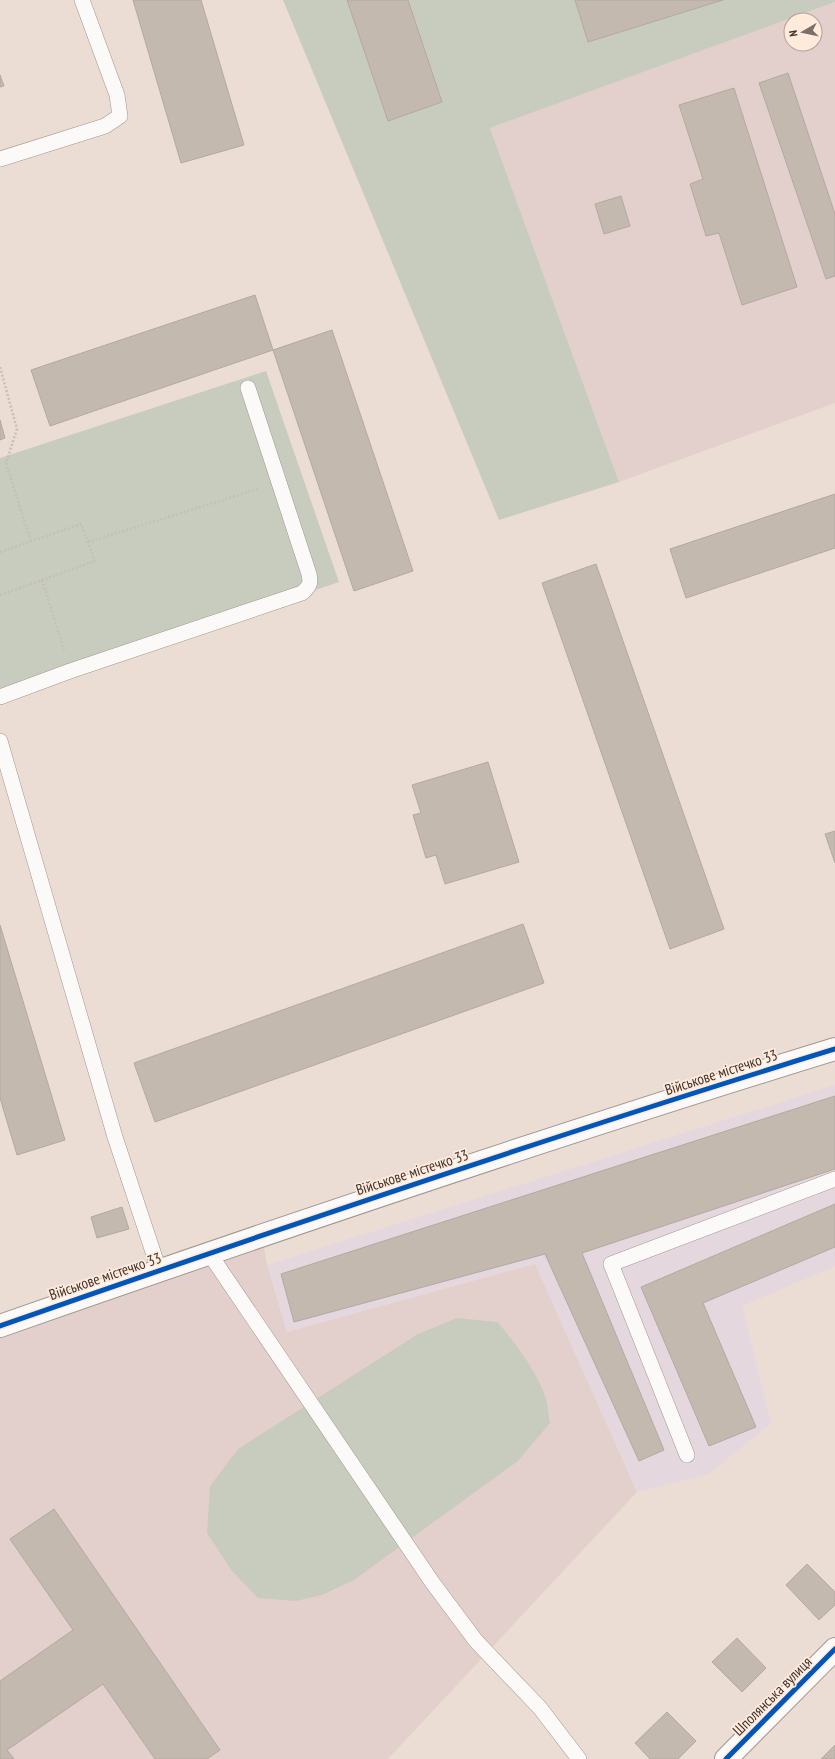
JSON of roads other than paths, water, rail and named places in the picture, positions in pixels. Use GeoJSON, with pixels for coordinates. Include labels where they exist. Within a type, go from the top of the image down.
{"type":"FeatureCollection","features":[{"type":"Feature","properties":{"kind":"street","name":"Військове містечко 33"},"geometry":{"type":"LineString","coordinates":[[0,1326],[262,1234],[835,1049]]}},
{"type":"Feature","properties":{"kind":"street","name":"Шполянська вулиця"},"geometry":{"type":"LineString","coordinates":[[726,1759],[835,1649]]}},
{"type":"Feature","properties":{"kind":"lane"},"geometry":{"type":"LineString","coordinates":[[0,159],[104,126],[120,116],[117,95],[82,0]]}},
{"type":"Feature","properties":{"kind":"lane"},"geometry":{"type":"LineString","coordinates":[[0,697],[70,671],[302,592],[309,587],[311,582],[309,574],[248,388]]}},
{"type":"Feature","properties":{"kind":"lane"},"geometry":{"type":"LineString","coordinates":[[0,741],[115,1138],[159,1270]]}},
{"type":"Feature","properties":{"kind":"lane"},"geometry":{"type":"LineString","coordinates":[[687,1455],[611,1264],[835,1179]]}},
{"type":"Feature","properties":{"kind":"lane"},"geometry":{"type":"LineString","coordinates":[[209,1253],[432,1582],[476,1641],[540,1708],[579,1759]]}}]}
